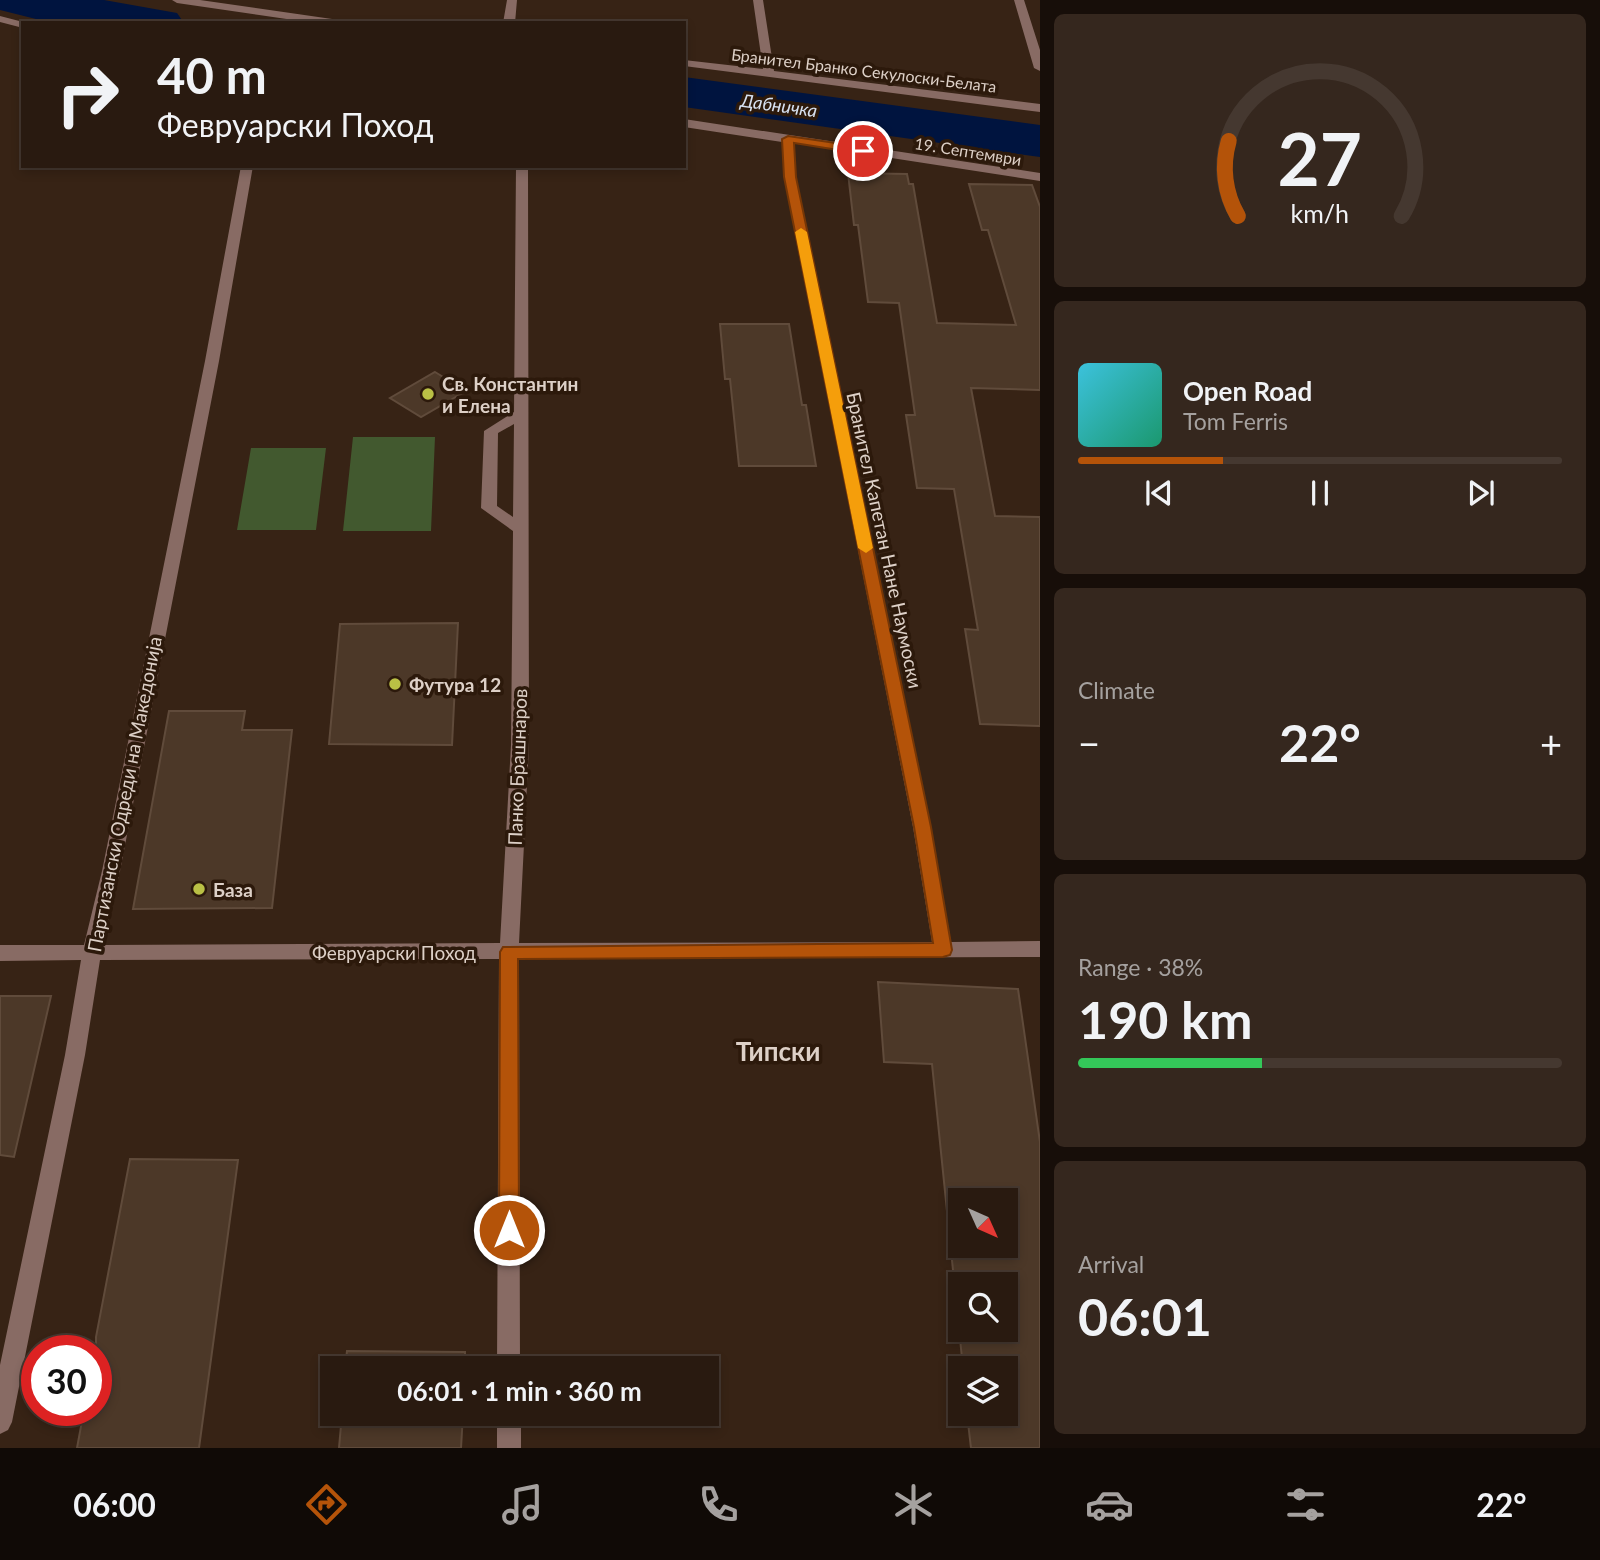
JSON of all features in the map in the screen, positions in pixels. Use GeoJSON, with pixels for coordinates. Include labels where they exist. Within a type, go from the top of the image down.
{"type":"FeatureCollection","features":[{"type":"Feature","properties":{"kind":"street"},"geometry":{"type":"LineString","coordinates":[[177,0],[325,21]]}},
{"type":"Feature","properties":{"kind":"street"},"geometry":{"type":"LineString","coordinates":[[509,21],[512,0]]}},
{"type":"Feature","properties":{"kind":"street"},"geometry":{"type":"LineString","coordinates":[[758,0],[769,74]]}},
{"type":"Feature","properties":{"kind":"street"},"geometry":{"type":"LineString","coordinates":[[1019,0],[1040,68]]}},
{"type":"Feature","properties":{"kind":"street"},"geometry":{"type":"LineString","coordinates":[[0,19],[21,24]]}},
{"type":"Feature","properties":{"kind":"street","name":"Бранител Бранко Секулоски-Белата"},"geometry":{"type":"LineString","coordinates":[[686,63],[1040,108]]}},
{"type":"Feature","properties":{"kind":"street","name":"19. Септември"},"geometry":{"type":"LineString","coordinates":[[686,123],[1040,177]]}},
{"type":"Feature","properties":{"kind":"street","name":"Бранител Капетан Нане Наумоски"},"geometry":{"type":"LineString","coordinates":[[788,139],[790,177],[922,827],[943,950]]}},
{"type":"Feature","properties":{"kind":"street","name":"Партизански Одреди на Македонија"},"geometry":{"type":"LineString","coordinates":[[0,1422],[212,361],[247,168]]}},
{"type":"Feature","properties":{"kind":"street","name":"Панко Брашнаров"},"geometry":{"type":"LineString","coordinates":[[509,1356],[509,952],[520,745],[522,168]]}},
{"type":"Feature","properties":{"kind":"street"},"geometry":{"type":"LineString","coordinates":[[521,414],[491,431],[489,508],[522,530]]}},
{"type":"Feature","properties":{"kind":"street","name":"Февруарски Поход"},"geometry":{"type":"LineString","coordinates":[[0,953],[1040,949]]}},
{"type":"Feature","properties":{"kind":"street"},"geometry":{"type":"LineString","coordinates":[[509,1426],[509,1448]]}},
{"type":"Feature","properties":{"kind":"green space"},"geometry":{"type":"Polygon","coordinates":[[[353,437],[435,437],[431,531],[343,531],[353,437]]]}},
{"type":"Feature","properties":{"kind":"green space"},"geometry":{"type":"Polygon","coordinates":[[[251,448],[326,448],[316,530],[237,530],[251,448]]]}},
{"type":"Feature","properties":{"kind":"building"},"geometry":{"type":"Polygon","coordinates":[[[848,173],[907,174],[909,184],[913,184],[937,323],[1016,325],[988,230],[982,230],[969,184],[1032,185],[1040,207],[1040,390],[971,388],[995,516],[1040,517],[1040,726],[980,724],[965,629],[978,630],[954,489],[917,488],[906,415],[915,415],[899,303],[868,302],[848,173]]]}},
{"type":"Feature","properties":{"kind":"building"},"geometry":{"type":"Polygon","coordinates":[[[720,324],[789,324],[802,405],[806,405],[816,466],[739,466],[730,379],[725,379],[720,324]]]}},
{"type":"Feature","properties":{"kind":"building","name":"Св. Константин и Елена"},"geometry":{"type":"Polygon","coordinates":[[[435,372],[466,391],[421,417],[390,398],[435,372]]]}},
{"type":"Feature","properties":{"kind":"building","name":"Футура 12"},"geometry":{"type":"Polygon","coordinates":[[[458,623],[452,745],[329,744],[340,624],[458,623]]]}},
{"type":"Feature","properties":{"kind":"building"},"geometry":{"type":"Polygon","coordinates":[[[169,711],[245,711],[242,730],[292,730],[272,908],[133,909],[169,711]]]}},
{"type":"Feature","properties":{"kind":"building"},"geometry":{"type":"Polygon","coordinates":[[[878,982],[1018,989],[1040,1142],[1040,1448],[971,1448],[968,1426],[1018,1426],[1018,1356],[962,1356],[960,1342],[1018,1342],[1018,1272],[953,1272],[952,1258],[1018,1258],[1018,1188],[948,1188],[948,1221],[932,1064],[884,1062],[878,982]]]}},
{"type":"Feature","properties":{"kind":"building"},"geometry":{"type":"Polygon","coordinates":[[[0,996],[51,996],[14,1157],[0,1155],[0,996]]]}},
{"type":"Feature","properties":{"kind":"building"},"geometry":{"type":"Polygon","coordinates":[[[130,1159],[238,1160],[199,1448],[77,1448],[81,1426],[112,1426],[112,1335],[96,1335],[130,1159]]]}},
{"type":"Feature","properties":{"kind":"building"},"geometry":{"type":"Polygon","coordinates":[[[347,1351],[465,1352],[465,1356],[346,1356],[347,1351]]]}},
{"type":"Feature","properties":{"kind":"building"},"geometry":{"type":"Polygon","coordinates":[[[341,1426],[462,1426],[461,1448],[339,1448],[341,1426]]]}},
{"type":"Feature","properties":{"kind":"waterway","name":"Дабничка"},"geometry":{"type":"LineString","coordinates":[[15,0],[58,10],[147,21]]}},
{"type":"Feature","properties":{"kind":"waterway","name":"Дабничка"},"geometry":{"type":"LineString","coordinates":[[686,92],[1040,141]]}},
{"type":"Feature","properties":{"kind":"slow traffic"},"geometry":{"type":"LineString","coordinates":[[801,232],[866,548]]}},
{"type":"Feature","properties":{"kind":"place","name":"Св. Константин и Елена"},"geometry":{"type":"Point","coordinates":[428,394]}},
{"type":"Feature","properties":{"kind":"place","name":"Футура 12"},"geometry":{"type":"Point","coordinates":[395,684]}},
{"type":"Feature","properties":{"kind":"place","name":"База"},"geometry":{"type":"Point","coordinates":[199,889]}},
{"type":"Feature","properties":{"kind":"district","name":"Типски"},"geometry":{"type":"Point","coordinates":[778,1051]}},
{"type":"Feature","properties":{"kind":"route"},"geometry":{"type":"LineString","coordinates":[[509,1230],[509,952],[943,950],[922,827],[790,177],[788,139],[863,151]]}}]}
